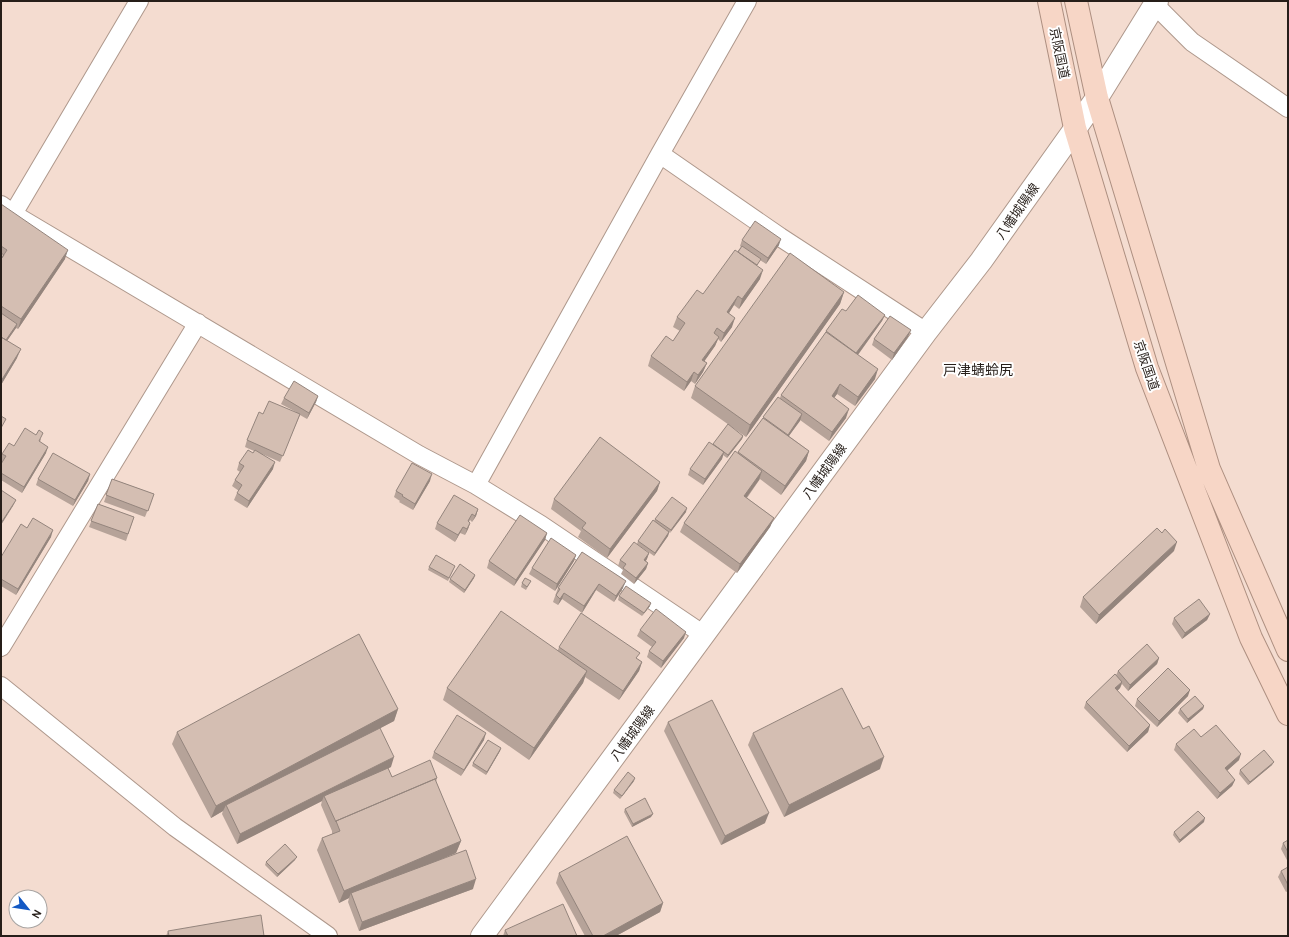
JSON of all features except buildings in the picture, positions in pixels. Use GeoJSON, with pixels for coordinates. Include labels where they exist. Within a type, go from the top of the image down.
{"type":"FeatureCollection","features":[{"type":"Feature","properties":{"kind":"highway","name":"京阪国道"},"geometry":{"type":"LineString","coordinates":[[1049,1],[1075,128],[1147,368],[1251,638],[1288,714]]}},
{"type":"Feature","properties":{"kind":"highway","name":"京阪国道"},"geometry":{"type":"LineString","coordinates":[[1076,1],[1097,98],[1209,469],[1288,650]]}},
{"type":"Feature","properties":{"kind":"main road","name":"八幡城陽線"},"geometry":{"type":"LineString","coordinates":[[482,936],[926,332],[981,261],[1097,98],[1156,3]]}},
{"type":"Feature","properties":{"kind":"street"},"geometry":{"type":"LineString","coordinates":[[139,1],[7,209],[419,455],[476,485],[542,525],[704,635]]}},
{"type":"Feature","properties":{"kind":"street"},"geometry":{"type":"LineString","coordinates":[[476,485],[747,1]]}},
{"type":"Feature","properties":{"kind":"street"},"geometry":{"type":"LineString","coordinates":[[1156,3],[1192,42],[1288,108]]}},
{"type":"Feature","properties":{"kind":"street"},"geometry":{"type":"LineString","coordinates":[[660,154],[780,237],[926,332]]}},
{"type":"Feature","properties":{"kind":"street"},"geometry":{"type":"LineString","coordinates":[[1,647],[198,323]]}},
{"type":"Feature","properties":{"kind":"street"},"geometry":{"type":"LineString","coordinates":[[1,686],[175,827],[328,936]]}},
{"type":"Feature","properties":{"kind":"district","name":"戸津蜻蛉尻"},"geometry":{"type":"Point","coordinates":[978,370]}}]}
